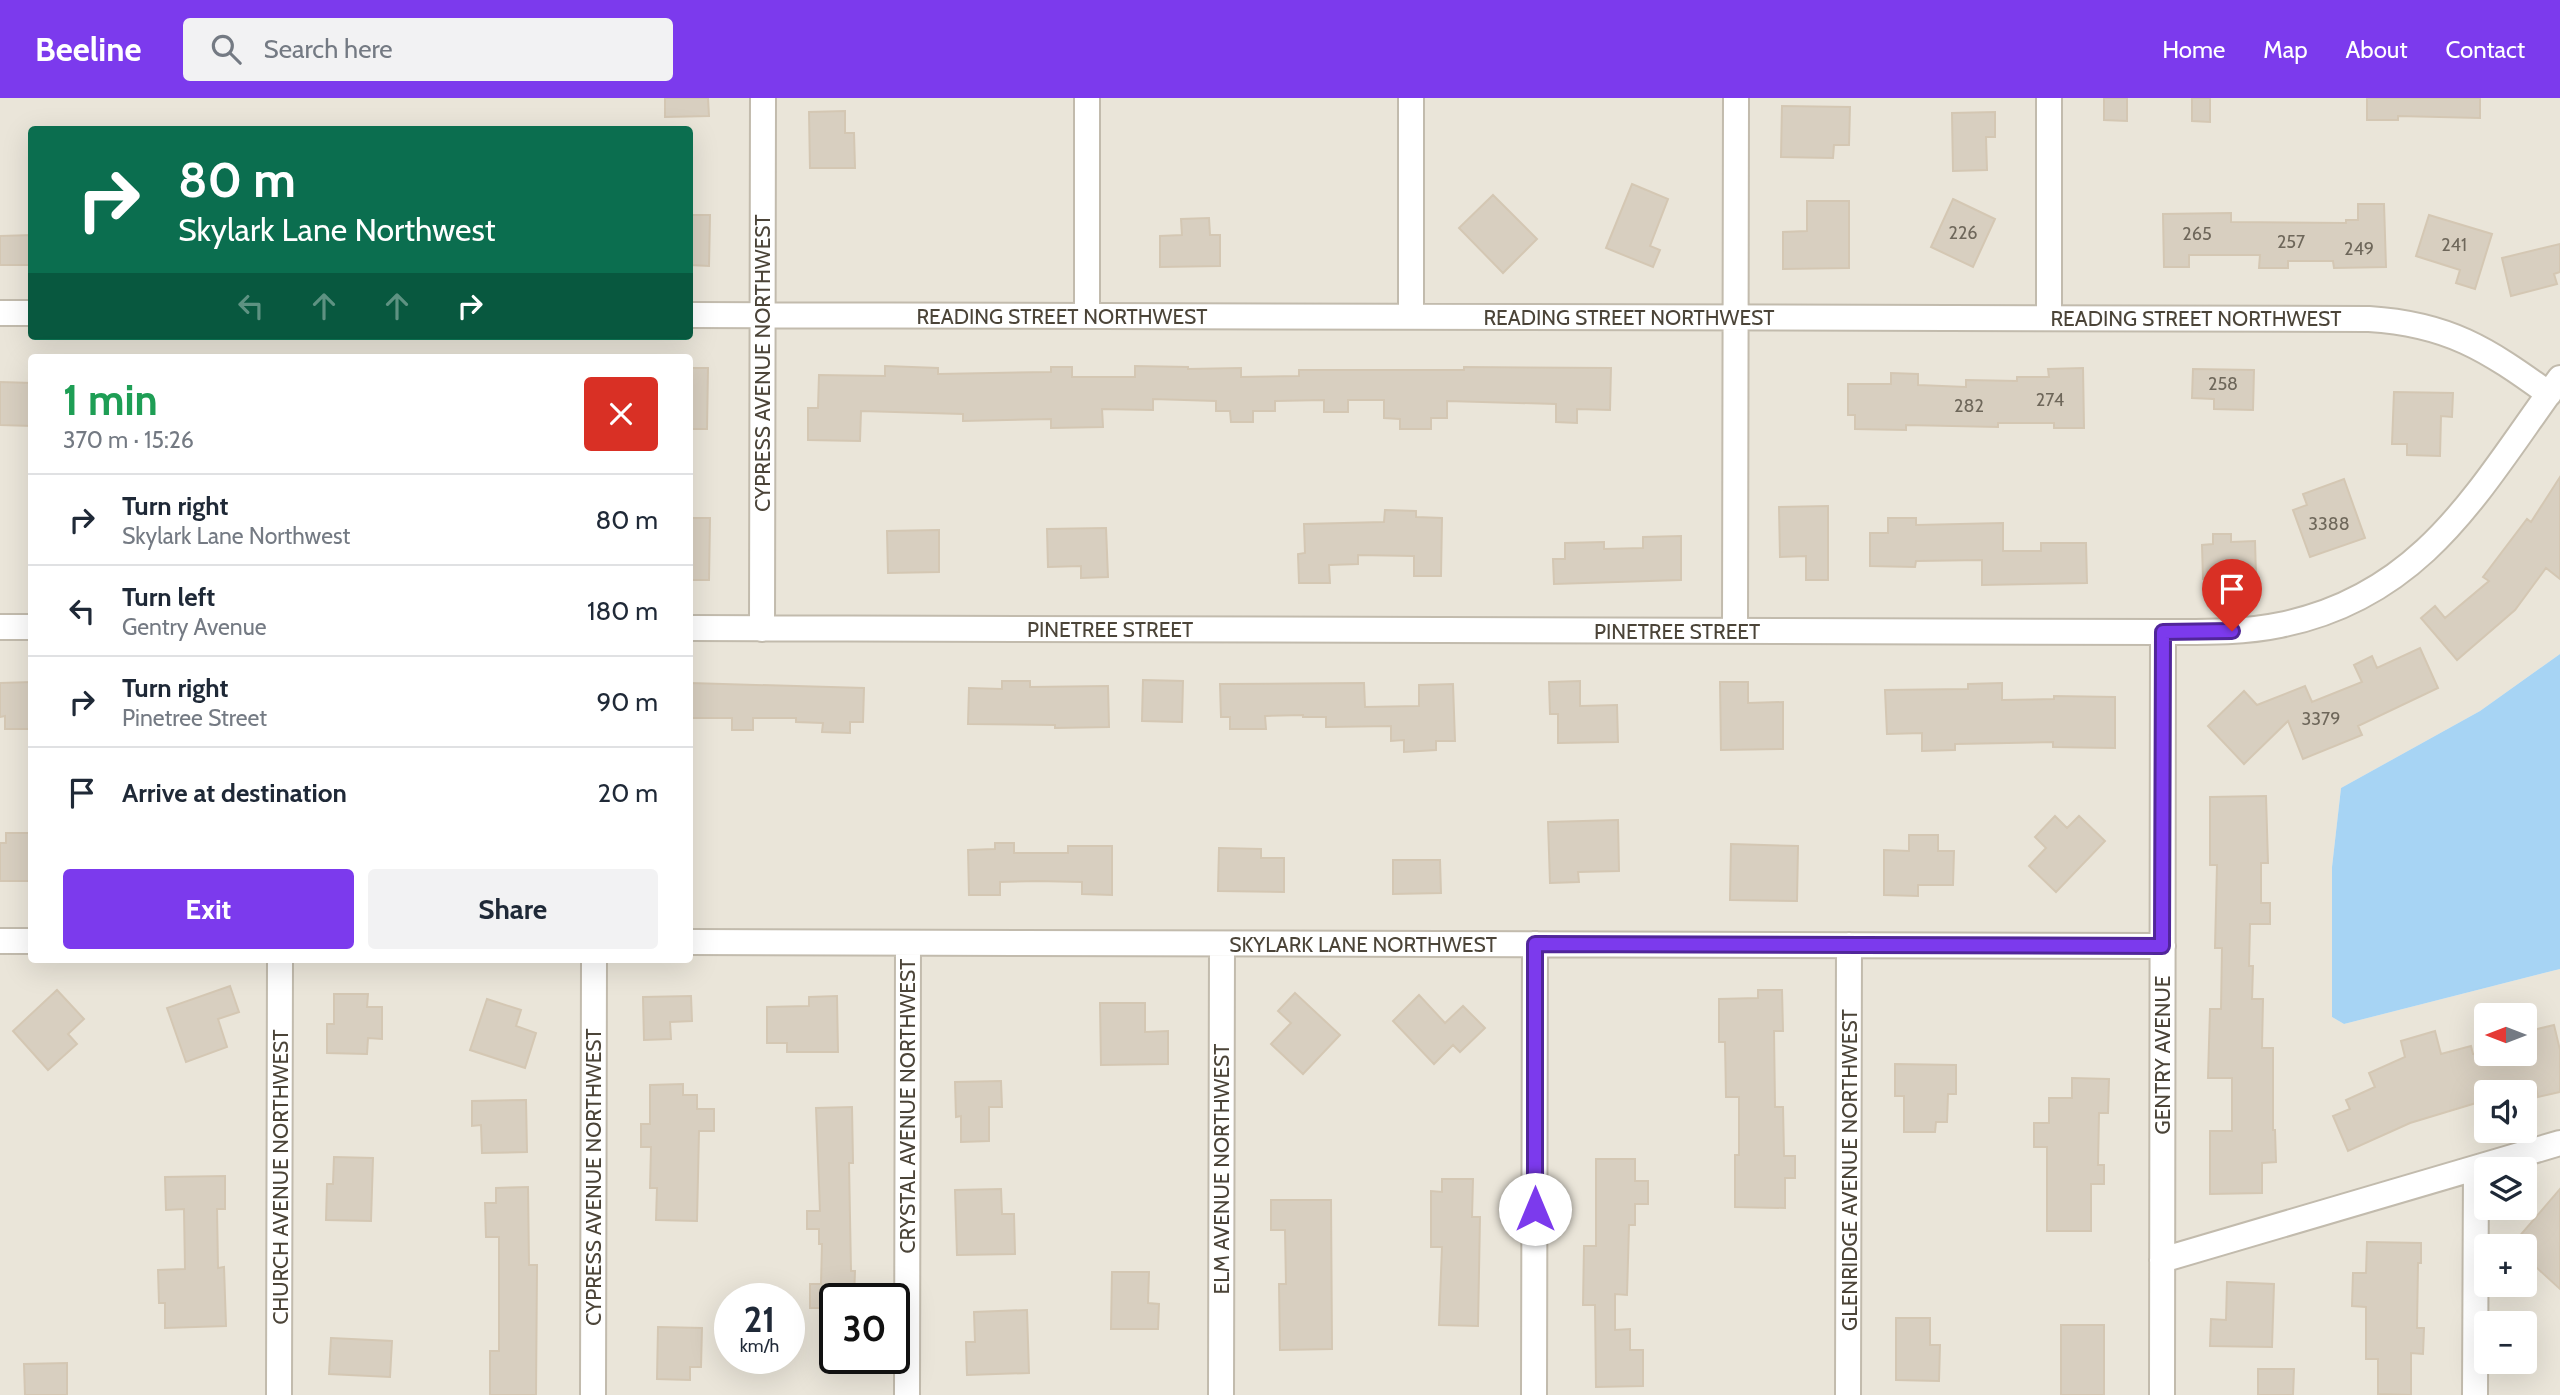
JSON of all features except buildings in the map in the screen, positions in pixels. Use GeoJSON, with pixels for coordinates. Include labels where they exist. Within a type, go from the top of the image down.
{"type":"FeatureCollection","features":[{"type":"Feature","properties":{"kind":"street","name":"CYPRESS AVENUE NORTHWEST"},"geometry":{"type":"LineString","coordinates":[[762,629],[763,98]]}},
{"type":"Feature","properties":{"kind":"street"},"geometry":{"type":"LineString","coordinates":[[1087,98],[1087,316]]}},
{"type":"Feature","properties":{"kind":"street"},"geometry":{"type":"LineString","coordinates":[[1411,98],[1411,316]]}},
{"type":"Feature","properties":{"kind":"street"},"geometry":{"type":"LineString","coordinates":[[1735,631],[1736,98]]}},
{"type":"Feature","properties":{"kind":"street"},"geometry":{"type":"LineString","coordinates":[[2049,98],[2049,318]]}},
{"type":"Feature","properties":{"kind":"street"},"geometry":{"type":"LineString","coordinates":[[0,313],[28,313]]}},
{"type":"Feature","properties":{"kind":"street","name":"READING STREET NORTHWEST"},"geometry":{"type":"LineString","coordinates":[[693,315],[2397,320],[2426,326],[2479,346],[2554,386]]}},
{"type":"Feature","properties":{"kind":"street","name":"PINETREE STREET"},"geometry":{"type":"LineString","coordinates":[[693,628],[2163,632],[2248,630],[2313,617],[2373,590],[2426,552],[2449,529],[2554,386]]}},
{"type":"Feature","properties":{"kind":"street"},"geometry":{"type":"LineString","coordinates":[[0,627],[28,627]]}},
{"type":"Feature","properties":{"kind":"street","name":"GENTRY AVENUE"},"geometry":{"type":"LineString","coordinates":[[2162,1395],[2163,632]]}},
{"type":"Feature","properties":{"kind":"street"},"geometry":{"type":"LineString","coordinates":[[0,940],[28,941]]}},
{"type":"Feature","properties":{"kind":"street","name":"SKYLARK LANE NORTHWEST"},"geometry":{"type":"LineString","coordinates":[[693,942],[2162,946]]}},
{"type":"Feature","properties":{"kind":"street","name":"CRYSTAL AVENUE NORTHWEST"},"geometry":{"type":"LineString","coordinates":[[907,1395],[908,943]]}},
{"type":"Feature","properties":{"kind":"street","name":"ELM AVENUE NORTHWEST"},"geometry":{"type":"LineString","coordinates":[[1221,1395],[1222,944]]}},
{"type":"Feature","properties":{"kind":"street"},"geometry":{"type":"LineString","coordinates":[[1534,1395],[1535,944]]}},
{"type":"Feature","properties":{"kind":"street","name":"GLENRIDGE AVENUE NORTHWEST"},"geometry":{"type":"LineString","coordinates":[[1848,1395],[1849,945]]}},
{"type":"Feature","properties":{"kind":"street","name":"CHURCH AVENUE NORTHWEST"},"geometry":{"type":"LineString","coordinates":[[279,1395],[280,963]]}},
{"type":"Feature","properties":{"kind":"street","name":"CYPRESS AVENUE NORTHWEST"},"geometry":{"type":"LineString","coordinates":[[593,1395],[594,963]]}},
{"type":"Feature","properties":{"kind":"street"},"geometry":{"type":"LineString","coordinates":[[2513,1157],[2560,1143]]}},
{"type":"Feature","properties":{"kind":"street"},"geometry":{"type":"LineString","coordinates":[[2162,1260],[2474,1169]]}},
{"type":"Feature","properties":{"kind":"street"},"geometry":{"type":"LineString","coordinates":[[2476,1220],[2476,1395]]}},
{"type":"Feature","properties":{"kind":"shaded area"},"geometry":{"type":"Polygon","coordinates":[[[0,98],[2560,98],[2560,654],[2480,711],[2341,788],[2332,867],[2332,1017],[2344,1024],[2560,969],[2560,1395],[0,1395],[0,98]]]}},
{"type":"Feature","properties":{"kind":"water"},"geometry":{"type":"Polygon","coordinates":[[[2560,654],[2560,969],[2344,1024],[2332,1017],[2332,867],[2341,788],[2480,711],[2560,654]]]}},
{"type":"Feature","properties":{"kind":"route"},"geometry":{"type":"LineString","coordinates":[[1535,1209],[1535,944],[2162,946],[2163,632],[2232,631]]}}]}
